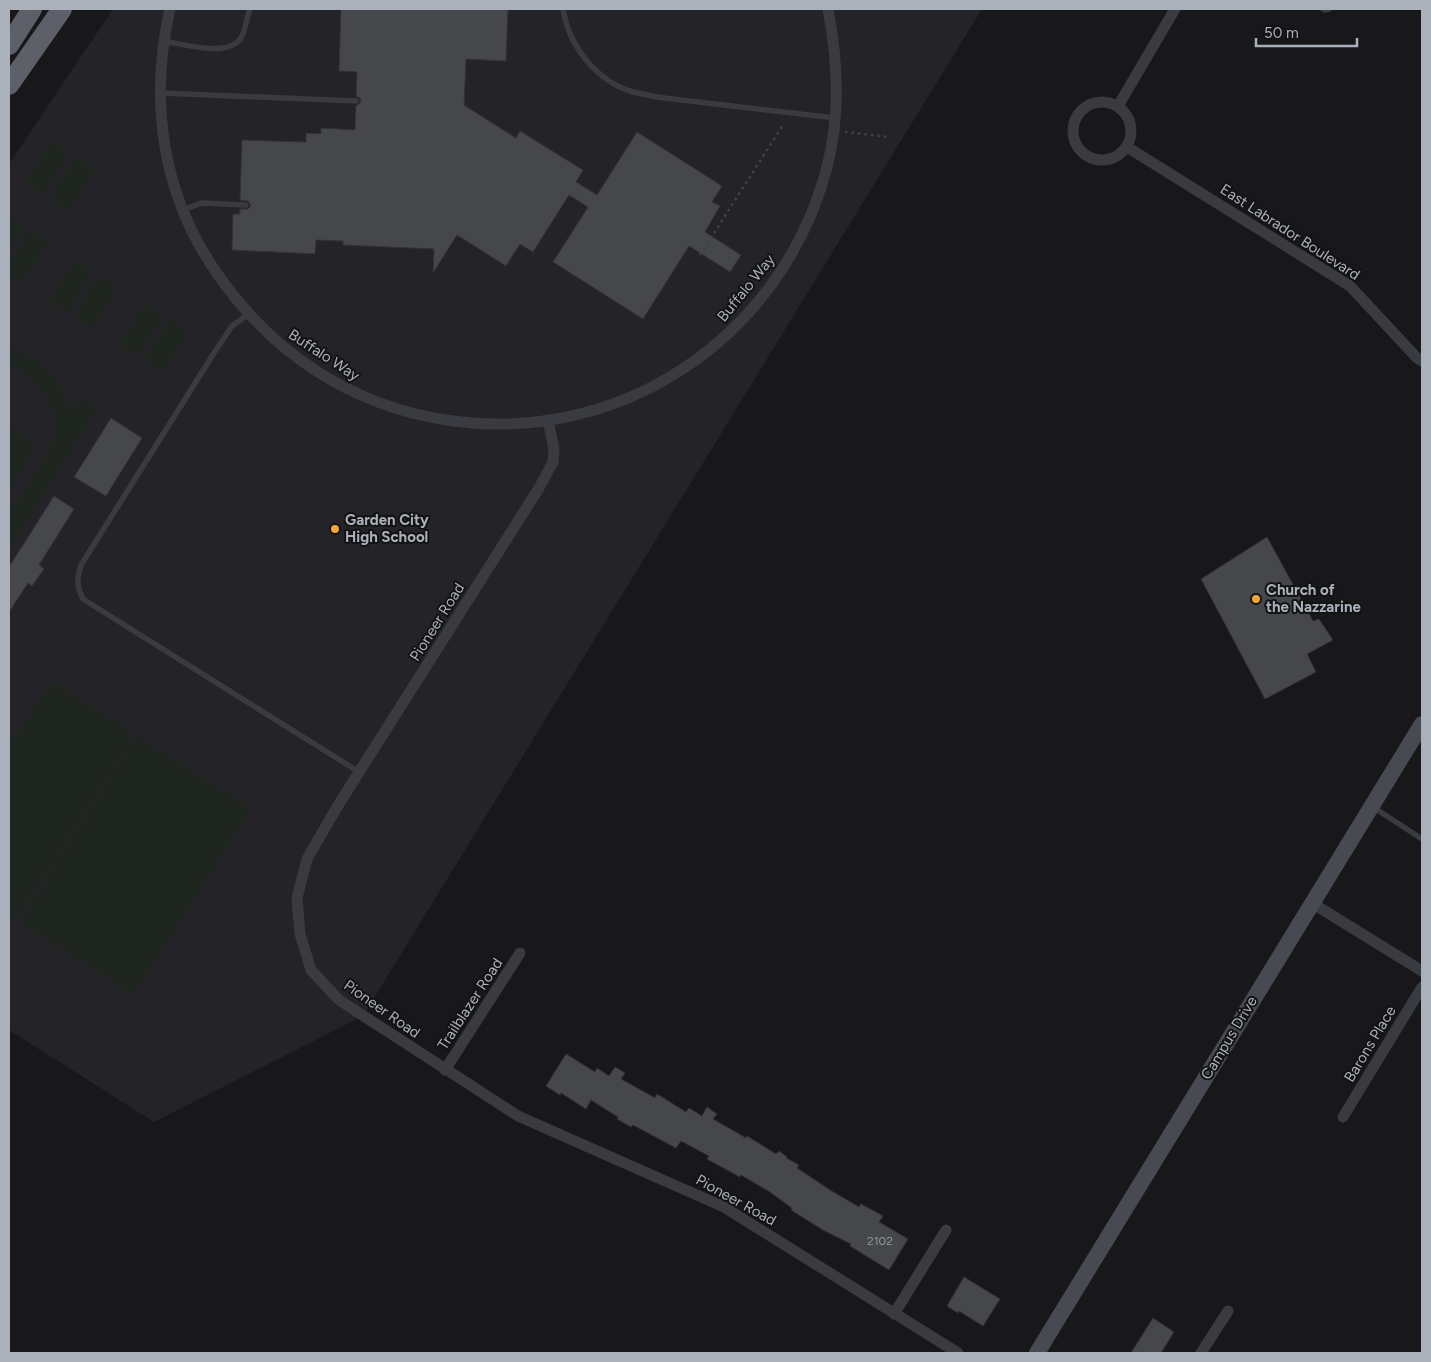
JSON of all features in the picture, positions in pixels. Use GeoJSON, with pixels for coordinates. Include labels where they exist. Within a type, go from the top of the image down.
{"type":"FeatureCollection","features":[{"type":"Feature","properties":{"kind":"highway"},"geometry":{"type":"LineString","coordinates":[[9,45],[32,9]]}},
{"type":"Feature","properties":{"kind":"highway"},"geometry":{"type":"LineString","coordinates":[[9,85],[62,9]]}},
{"type":"Feature","properties":{"kind":"main road","name":"Campus Drive"},"geometry":{"type":"LineString","coordinates":[[1037,1353],[1422,724]]}},
{"type":"Feature","properties":{"kind":"street","name":"Buffalo Way"},"geometry":{"type":"LineString","coordinates":[[170,9],[163,41],[160,93],[162,125],[168,164],[191,229],[209,262],[228,289],[271,337],[295,357],[325,377],[352,392],[383,405],[424,417],[468,424],[504,424],[548,420],[598,410],[650,389],[676,375],[700,358],[745,318],[780,274],[794,251],[807,225],[828,166],[835,118],[837,79],[835,45],[828,9]]}},
{"type":"Feature","properties":{"kind":"street"},"geometry":{"type":"LineString","coordinates":[[1118,106],[1175,9]]}},
{"type":"Feature","properties":{"kind":"street"},"geometry":{"type":"LineString","coordinates":[[1099,101],[1109,102],[1118,106],[1130,120],[1132,129],[1127,147],[1111,159],[1092,159],[1083,154],[1073,137],[1073,127],[1081,110],[1089,104],[1099,101]]}},
{"type":"Feature","properties":{"kind":"street","name":"East Labrador Boulevard"},"geometry":{"type":"LineString","coordinates":[[1127,147],[1350,286],[1417,358],[1422,361]]}},
{"type":"Feature","properties":{"kind":"street","name":"Pioneer Road"},"geometry":{"type":"LineString","coordinates":[[548,420],[554,449],[553,462],[359,772],[307,860],[297,898],[300,934],[311,970],[339,1000],[518,1116],[724,1207],[958,1353]]}},
{"type":"Feature","properties":{"kind":"street"},"geometry":{"type":"LineString","coordinates":[[1312,903],[1422,971]]}},
{"type":"Feature","properties":{"kind":"street","name":"Trailblazer Road"},"geometry":{"type":"LineString","coordinates":[[445,1070],[520,953]]}},
{"type":"Feature","properties":{"kind":"street","name":"Barons Place"},"geometry":{"type":"LineString","coordinates":[[1343,1117],[1422,987]]}},
{"type":"Feature","properties":{"kind":"street"},"geometry":{"type":"LineString","coordinates":[[894,1314],[946,1230]]}},
{"type":"Feature","properties":{"kind":"street"},"geometry":{"type":"LineString","coordinates":[[1201,1353],[1228,1311]]}},
{"type":"Feature","properties":{"kind":"lane"},"geometry":{"type":"LineString","coordinates":[[163,41],[218,50],[228,48],[236,44],[241,38],[250,9]]}},
{"type":"Feature","properties":{"kind":"lane"},"geometry":{"type":"LineString","coordinates":[[563,9],[564,20],[575,46],[591,66],[614,84],[632,92],[656,97],[835,118]]}},
{"type":"Feature","properties":{"kind":"lane"},"geometry":{"type":"LineString","coordinates":[[1323,9],[1329,9]]}},
{"type":"Feature","properties":{"kind":"lane"},"geometry":{"type":"LineString","coordinates":[[160,93],[356,101]]}},
{"type":"Feature","properties":{"kind":"lane"},"geometry":{"type":"LineString","coordinates":[[183,210],[201,203],[246,205]]}},
{"type":"Feature","properties":{"kind":"lane"},"geometry":{"type":"LineString","coordinates":[[249,314],[232,326],[81,565],[77,578],[78,589],[83,599],[359,772]]}},
{"type":"Feature","properties":{"kind":"lane"},"geometry":{"type":"LineString","coordinates":[[1371,806],[1422,839]]}},
{"type":"Feature","properties":{"kind":"path"},"geometry":{"type":"LineString","coordinates":[[700,256],[783,125]]}},
{"type":"Feature","properties":{"kind":"path"},"geometry":{"type":"LineString","coordinates":[[845,132],[888,137]]}},
{"type":"Feature","properties":{"kind":"shaded area","name":"Garden City High School"},"geometry":{"type":"Polygon","coordinates":[[[113,9],[982,9],[363,1016],[154,1122],[9,1030],[9,164],[113,9]]]}},
{"type":"Feature","properties":{"kind":"shaded area"},"geometry":{"type":"Polygon","coordinates":[[[51,142],[69,153],[44,194],[25,183],[51,142]]]}},
{"type":"Feature","properties":{"kind":"shaded area"},"geometry":{"type":"Polygon","coordinates":[[[76,158],[95,170],[69,211],[50,199],[76,158]]]}},
{"type":"Feature","properties":{"kind":"shaded area"},"geometry":{"type":"Polygon","coordinates":[[[9,218],[23,227],[9,250],[9,218]]]}},
{"type":"Feature","properties":{"kind":"shaded area"},"geometry":{"type":"Polygon","coordinates":[[[29,231],[48,243],[22,284],[9,275],[9,264],[29,231]]]}},
{"type":"Feature","properties":{"kind":"shaded area"},"geometry":{"type":"Polygon","coordinates":[[[75,260],[93,272],[68,313],[49,301],[75,260]]]}},
{"type":"Feature","properties":{"kind":"shaded area"},"geometry":{"type":"Polygon","coordinates":[[[99,275],[118,287],[93,328],[74,316],[99,275]]]}},
{"type":"Feature","properties":{"kind":"shaded area"},"geometry":{"type":"Polygon","coordinates":[[[145,304],[163,316],[138,357],[119,345],[145,304]]]}},
{"type":"Feature","properties":{"kind":"shaded area"},"geometry":{"type":"Polygon","coordinates":[[[170,320],[188,332],[163,373],[144,361],[170,320]]]}},
{"type":"Feature","properties":{"kind":"shaded area"},"geometry":{"type":"Polygon","coordinates":[[[9,348],[42,365],[50,373],[63,391],[72,415],[83,398],[98,408],[9,550],[8,527],[10,515],[44,459],[51,445],[54,430],[53,414],[46,397],[30,377],[9,365],[9,348]]]}},
{"type":"Feature","properties":{"kind":"shaded area"},"geometry":{"type":"Polygon","coordinates":[[[9,428],[37,446],[9,491],[9,428]]]}},
{"type":"Feature","properties":{"kind":"shaded area"},"geometry":{"type":"Polygon","coordinates":[[[51,681],[135,734],[16,920],[9,915],[9,747],[51,681]]]}},
{"type":"Feature","properties":{"kind":"shaded area"},"geometry":{"type":"Polygon","coordinates":[[[137,736],[252,809],[134,995],[19,922],[137,736]]]}},
{"type":"Feature","properties":{"kind":"building"},"geometry":{"type":"Polygon","coordinates":[[[341,9],[508,9],[506,61],[466,59],[464,105],[516,138],[520,131],[583,170],[576,182],[597,195],[637,132],[722,186],[712,202],[720,206],[705,232],[741,255],[730,272],[689,246],[643,319],[553,262],[588,207],[569,195],[533,252],[520,244],[506,266],[457,235],[433,273],[434,249],[343,245],[343,241],[316,240],[315,254],[232,250],[233,214],[240,214],[240,209],[248,209],[251,206],[248,201],[240,200],[242,140],[306,142],[306,133],[321,134],[321,128],[355,130],[356,106],[361,102],[360,98],[356,96],[357,72],[339,71],[341,9]]]}},
{"type":"Feature","properties":{"kind":"building"},"geometry":{"type":"Polygon","coordinates":[[[111,418],[142,438],[106,496],[74,477],[111,418]]]}},
{"type":"Feature","properties":{"kind":"building"},"geometry":{"type":"Polygon","coordinates":[[[54,496],[74,509],[39,565],[44,569],[32,586],[28,583],[9,612],[9,567],[54,496]]]}},
{"type":"Feature","properties":{"kind":"building","name":"Church of the Nazzarine"},"geometry":{"type":"Polygon","coordinates":[[[1267,537],[1313,621],[1319,619],[1333,640],[1307,654],[1316,672],[1265,699],[1201,579],[1267,537]]]}},
{"type":"Feature","properties":{"kind":"building"},"geometry":{"type":"Polygon","coordinates":[[[566,1054],[595,1072],[597,1068],[609,1076],[615,1067],[625,1073],[621,1079],[655,1098],[657,1094],[686,1112],[689,1108],[702,1116],[707,1107],[717,1114],[713,1119],[746,1138],[747,1136],[776,1154],[779,1151],[786,1158],[799,1165],[797,1168],[830,1190],[859,1207],[861,1204],[883,1216],[879,1222],[908,1239],[889,1270],[850,1246],[851,1244],[823,1230],[791,1210],[792,1208],[770,1192],[741,1175],[740,1177],[707,1159],[709,1156],[681,1141],[676,1148],[633,1125],[631,1127],[591,1100],[586,1109],[561,1093],[560,1095],[546,1086],[566,1054]]]}},
{"type":"Feature","properties":{"kind":"building"},"geometry":{"type":"Polygon","coordinates":[[[964,1277],[1000,1299],[983,1326],[947,1306],[964,1277]]]}},
{"type":"Feature","properties":{"kind":"building"},"geometry":{"type":"Polygon","coordinates":[[[1153,1318],[1174,1332],[1161,1353],[1131,1353],[1153,1318]]]}},
{"type":"Feature","properties":{"kind":"place","name":"Garden City High School"},"geometry":{"type":"Point","coordinates":[335,529]}},
{"type":"Feature","properties":{"kind":"place","name":"Church of the Nazzarine"},"geometry":{"type":"Point","coordinates":[1256,599]}}]}
